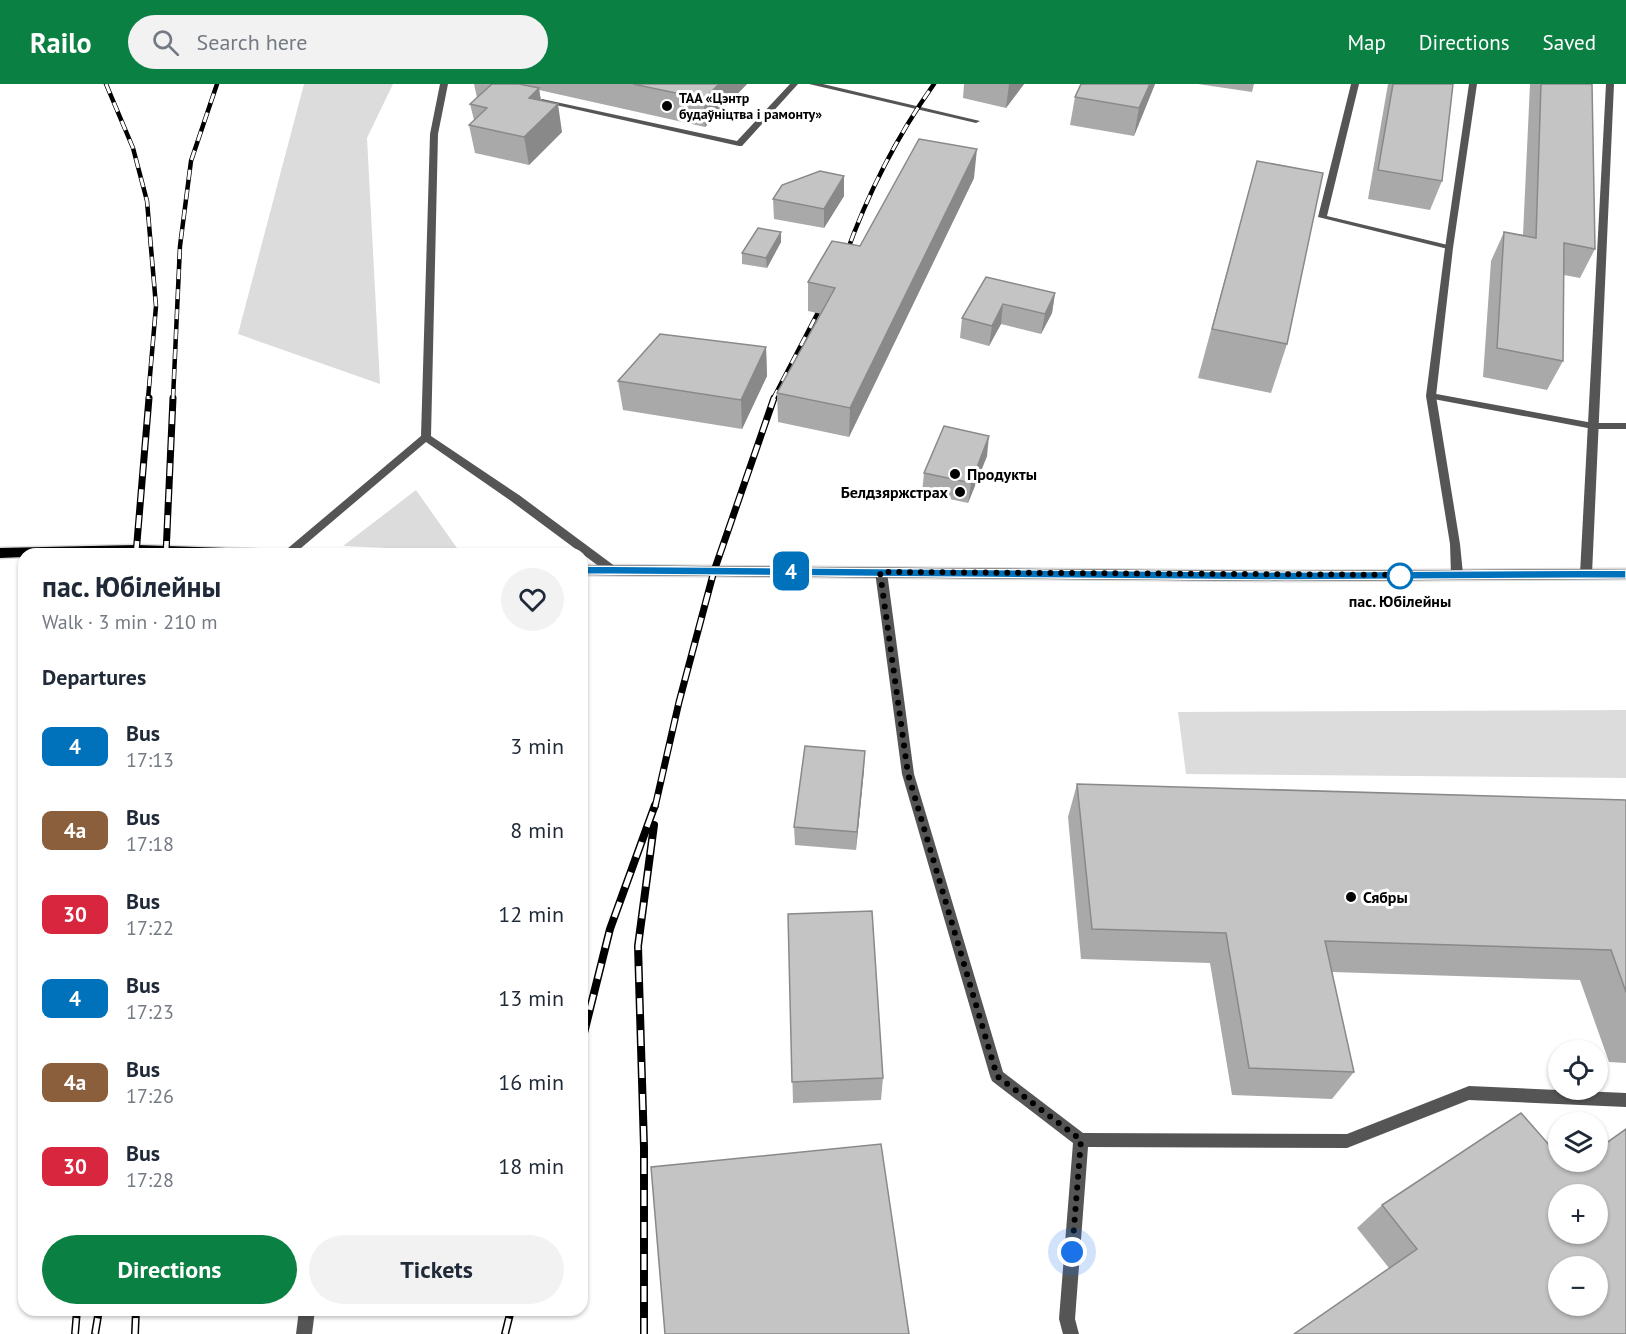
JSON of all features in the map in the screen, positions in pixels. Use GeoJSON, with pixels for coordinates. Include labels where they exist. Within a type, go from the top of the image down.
{"type":"FeatureCollection","features":[{"type":"Feature","properties":{"kind":"main road"},"geometry":{"type":"LineString","coordinates":[[0,553],[18,553]]}},
{"type":"Feature","properties":{"kind":"main road"},"geometry":{"type":"LineString","coordinates":[[588,570],[1286,576],[1626,574]]}},
{"type":"Feature","properties":{"kind":"street"},"geometry":{"type":"LineString","coordinates":[[293,548],[426,438],[434,134],[444,84]]}},
{"type":"Feature","properties":{"kind":"street"},"geometry":{"type":"LineString","coordinates":[[538,100],[739,144],[794,84]]}},
{"type":"Feature","properties":{"kind":"street"},"geometry":{"type":"LineString","coordinates":[[813,84],[976,121]]}},
{"type":"Feature","properties":{"kind":"street"},"geometry":{"type":"LineString","coordinates":[[1355,84],[1322,217],[1449,248]]}},
{"type":"Feature","properties":{"kind":"street"},"geometry":{"type":"LineString","coordinates":[[1457,574],[1455,544],[1431,396],[1449,248],[1473,84]]}},
{"type":"Feature","properties":{"kind":"street"},"geometry":{"type":"LineString","coordinates":[[1586,574],[1610,84]]}},
{"type":"Feature","properties":{"kind":"street"},"geometry":{"type":"LineString","coordinates":[[1431,396],[1593,426],[1626,426]]}},
{"type":"Feature","properties":{"kind":"street"},"geometry":{"type":"LineString","coordinates":[[426,438],[515,498],[582,548]]}},
{"type":"Feature","properties":{"kind":"street"},"geometry":{"type":"LineString","coordinates":[[588,552],[612,570]]}},
{"type":"Feature","properties":{"kind":"street"},"geometry":{"type":"LineString","coordinates":[[880,572],[908,774],[997,1076],[1081,1140],[1347,1141],[1469,1093],[1626,1100]]}},
{"type":"Feature","properties":{"kind":"street"},"geometry":{"type":"LineString","coordinates":[[1071,1334],[1067,1319],[1081,1140]]}},
{"type":"Feature","properties":{"kind":"street"},"geometry":{"type":"LineString","coordinates":[[304,1334],[307,1316]]}},
{"type":"Feature","properties":{"kind":"shaded area"},"geometry":{"type":"Polygon","coordinates":[[[304,84],[393,84],[367,138],[380,384],[238,334],[304,84]]]}},
{"type":"Feature","properties":{"kind":"shaded area"},"geometry":{"type":"Polygon","coordinates":[[[416,490],[457,548],[389,548],[343,546],[416,490]]]}},
{"type":"Feature","properties":{"kind":"shaded area"},"geometry":{"type":"Polygon","coordinates":[[[1626,710],[1626,778],[1186,774],[1178,712],[1626,710]]]}},
{"type":"Feature","properties":{"kind":"building"},"geometry":{"type":"Polygon","coordinates":[[[492,84],[519,84],[539,88],[529,98],[558,104],[524,137],[469,125],[487,108],[470,104],[492,84]]]}},
{"type":"Feature","properties":{"kind":"building"},"geometry":{"type":"Polygon","coordinates":[[[633,84],[719,84],[704,99],[633,84]]]}},
{"type":"Feature","properties":{"kind":"building"},"geometry":{"type":"Polygon","coordinates":[[[1081,84],[1150,84],[1139,108],[1075,97],[1081,84]]]}},
{"type":"Feature","properties":{"kind":"building"},"geometry":{"type":"Polygon","coordinates":[[[1393,84],[1453,84],[1442,181],[1378,170],[1393,84]]]}},
{"type":"Feature","properties":{"kind":"building"},"geometry":{"type":"Polygon","coordinates":[[[1541,84],[1592,84],[1595,249],[1564,243],[1563,361],[1497,348],[1504,232],[1536,238],[1541,84]]]}},
{"type":"Feature","properties":{"kind":"building"},"geometry":{"type":"Polygon","coordinates":[[[919,139],[977,149],[850,408],[777,393],[835,288],[808,282],[832,241],[860,246],[919,139]]]}},
{"type":"Feature","properties":{"kind":"building"},"geometry":{"type":"Polygon","coordinates":[[[1257,161],[1323,173],[1287,344],[1212,329],[1257,161]]]}},
{"type":"Feature","properties":{"kind":"building"},"geometry":{"type":"Polygon","coordinates":[[[820,171],[844,176],[824,209],[773,199],[782,185],[820,171]]]}},
{"type":"Feature","properties":{"kind":"building"},"geometry":{"type":"Polygon","coordinates":[[[758,228],[781,232],[766,258],[742,253],[758,228]]]}},
{"type":"Feature","properties":{"kind":"building"},"geometry":{"type":"Polygon","coordinates":[[[986,277],[1055,293],[1045,314],[1003,304],[992,326],[962,318],[986,277]]]}},
{"type":"Feature","properties":{"kind":"building"},"geometry":{"type":"Polygon","coordinates":[[[660,334],[766,347],[741,400],[618,381],[660,334]]]}},
{"type":"Feature","properties":{"kind":"building"},"geometry":{"type":"Polygon","coordinates":[[[944,426],[989,436],[971,483],[924,473],[944,426]]]}},
{"type":"Feature","properties":{"kind":"building"},"geometry":{"type":"Polygon","coordinates":[[[805,746],[865,751],[857,832],[794,827],[805,746]]]}},
{"type":"Feature","properties":{"kind":"building","name":"Сябры"},"geometry":{"type":"Polygon","coordinates":[[[1077,784],[1626,800],[1626,992],[1611,950],[1325,941],[1354,1072],[1249,1068],[1226,933],[1092,929],[1077,784]]]}},
{"type":"Feature","properties":{"kind":"building"},"geometry":{"type":"Polygon","coordinates":[[[872,911],[883,1078],[792,1082],[788,914],[872,911]]]}},
{"type":"Feature","properties":{"kind":"building"},"geometry":{"type":"Polygon","coordinates":[[[1521,1113],[1548,1144],[1548,1172],[1608,1172],[1608,1142],[1626,1129],[1626,1334],[1294,1334],[1417,1249],[1382,1205],[1521,1113]]]}},
{"type":"Feature","properties":{"kind":"building"},"geometry":{"type":"Polygon","coordinates":[[[881,1144],[909,1334],[665,1334],[651,1167],[881,1144]]]}},
{"type":"Feature","properties":{"kind":"railway"},"geometry":{"type":"LineString","coordinates":[[106,84],[133,148],[147,201],[156,306],[148,399]]}},
{"type":"Feature","properties":{"kind":"railway"},"geometry":{"type":"LineString","coordinates":[[173,399],[180,246],[191,161],[217,84]]}},
{"type":"Feature","properties":{"kind":"railway"},"geometry":{"type":"LineString","coordinates":[[844,260],[883,169],[934,84]]}},
{"type":"Feature","properties":{"kind":"railway"},"geometry":{"type":"LineString","coordinates":[[773,399],[826,297]]}},
{"type":"Feature","properties":{"kind":"railway"},"geometry":{"type":"LineString","coordinates":[[136,548],[149,398]]}},
{"type":"Feature","properties":{"kind":"railway"},"geometry":{"type":"LineString","coordinates":[[166,548],[173,398]]}},
{"type":"Feature","properties":{"kind":"railway"},"geometry":{"type":"LineString","coordinates":[[655,807],[679,702],[714,571],[774,398]]}},
{"type":"Feature","properties":{"kind":"railway"},"geometry":{"type":"LineString","coordinates":[[588,1017],[610,929],[655,805]]}},
{"type":"Feature","properties":{"kind":"railway"},"geometry":{"type":"LineString","coordinates":[[644,1334],[644,1147],[638,946],[654,825]]}},
{"type":"Feature","properties":{"kind":"railway"},"geometry":{"type":"LineString","coordinates":[[75,1334],[76,1316]]}},
{"type":"Feature","properties":{"kind":"railway"},"geometry":{"type":"LineString","coordinates":[[95,1334],[98,1316]]}},
{"type":"Feature","properties":{"kind":"railway"},"geometry":{"type":"LineString","coordinates":[[135,1334],[136,1316]]}},
{"type":"Feature","properties":{"kind":"railway"},"geometry":{"type":"LineString","coordinates":[[505,1334],[510,1316]]}},
{"type":"Feature","properties":{"kind":"bus line","name":"4"},"geometry":{"type":"LineString","coordinates":[[588,570],[1286,576],[1626,574]]}},
{"type":"Feature","properties":{"kind":"place","name":"ТАА «Цэнтр будаўніцтва і рамонту»"},"geometry":{"type":"Point","coordinates":[667,106]}},
{"type":"Feature","properties":{"kind":"place","name":"Продукты"},"geometry":{"type":"Point","coordinates":[955,474]}},
{"type":"Feature","properties":{"kind":"place","name":"Белдзяржстрах"},"geometry":{"type":"Point","coordinates":[960,492]}},
{"type":"Feature","properties":{"kind":"place","name":"пас. Юбілейны"},"geometry":{"type":"Point","coordinates":[1400,576]}},
{"type":"Feature","properties":{"kind":"place","name":"Сябры"},"geometry":{"type":"Point","coordinates":[1351,897]}},
{"type":"Feature","properties":{"kind":"route"},"geometry":{"type":"LineString","coordinates":[[1072,1252],[1081,1140],[997,1076],[908,774],[880,572],[1411,575],[1400,576]]}}]}
